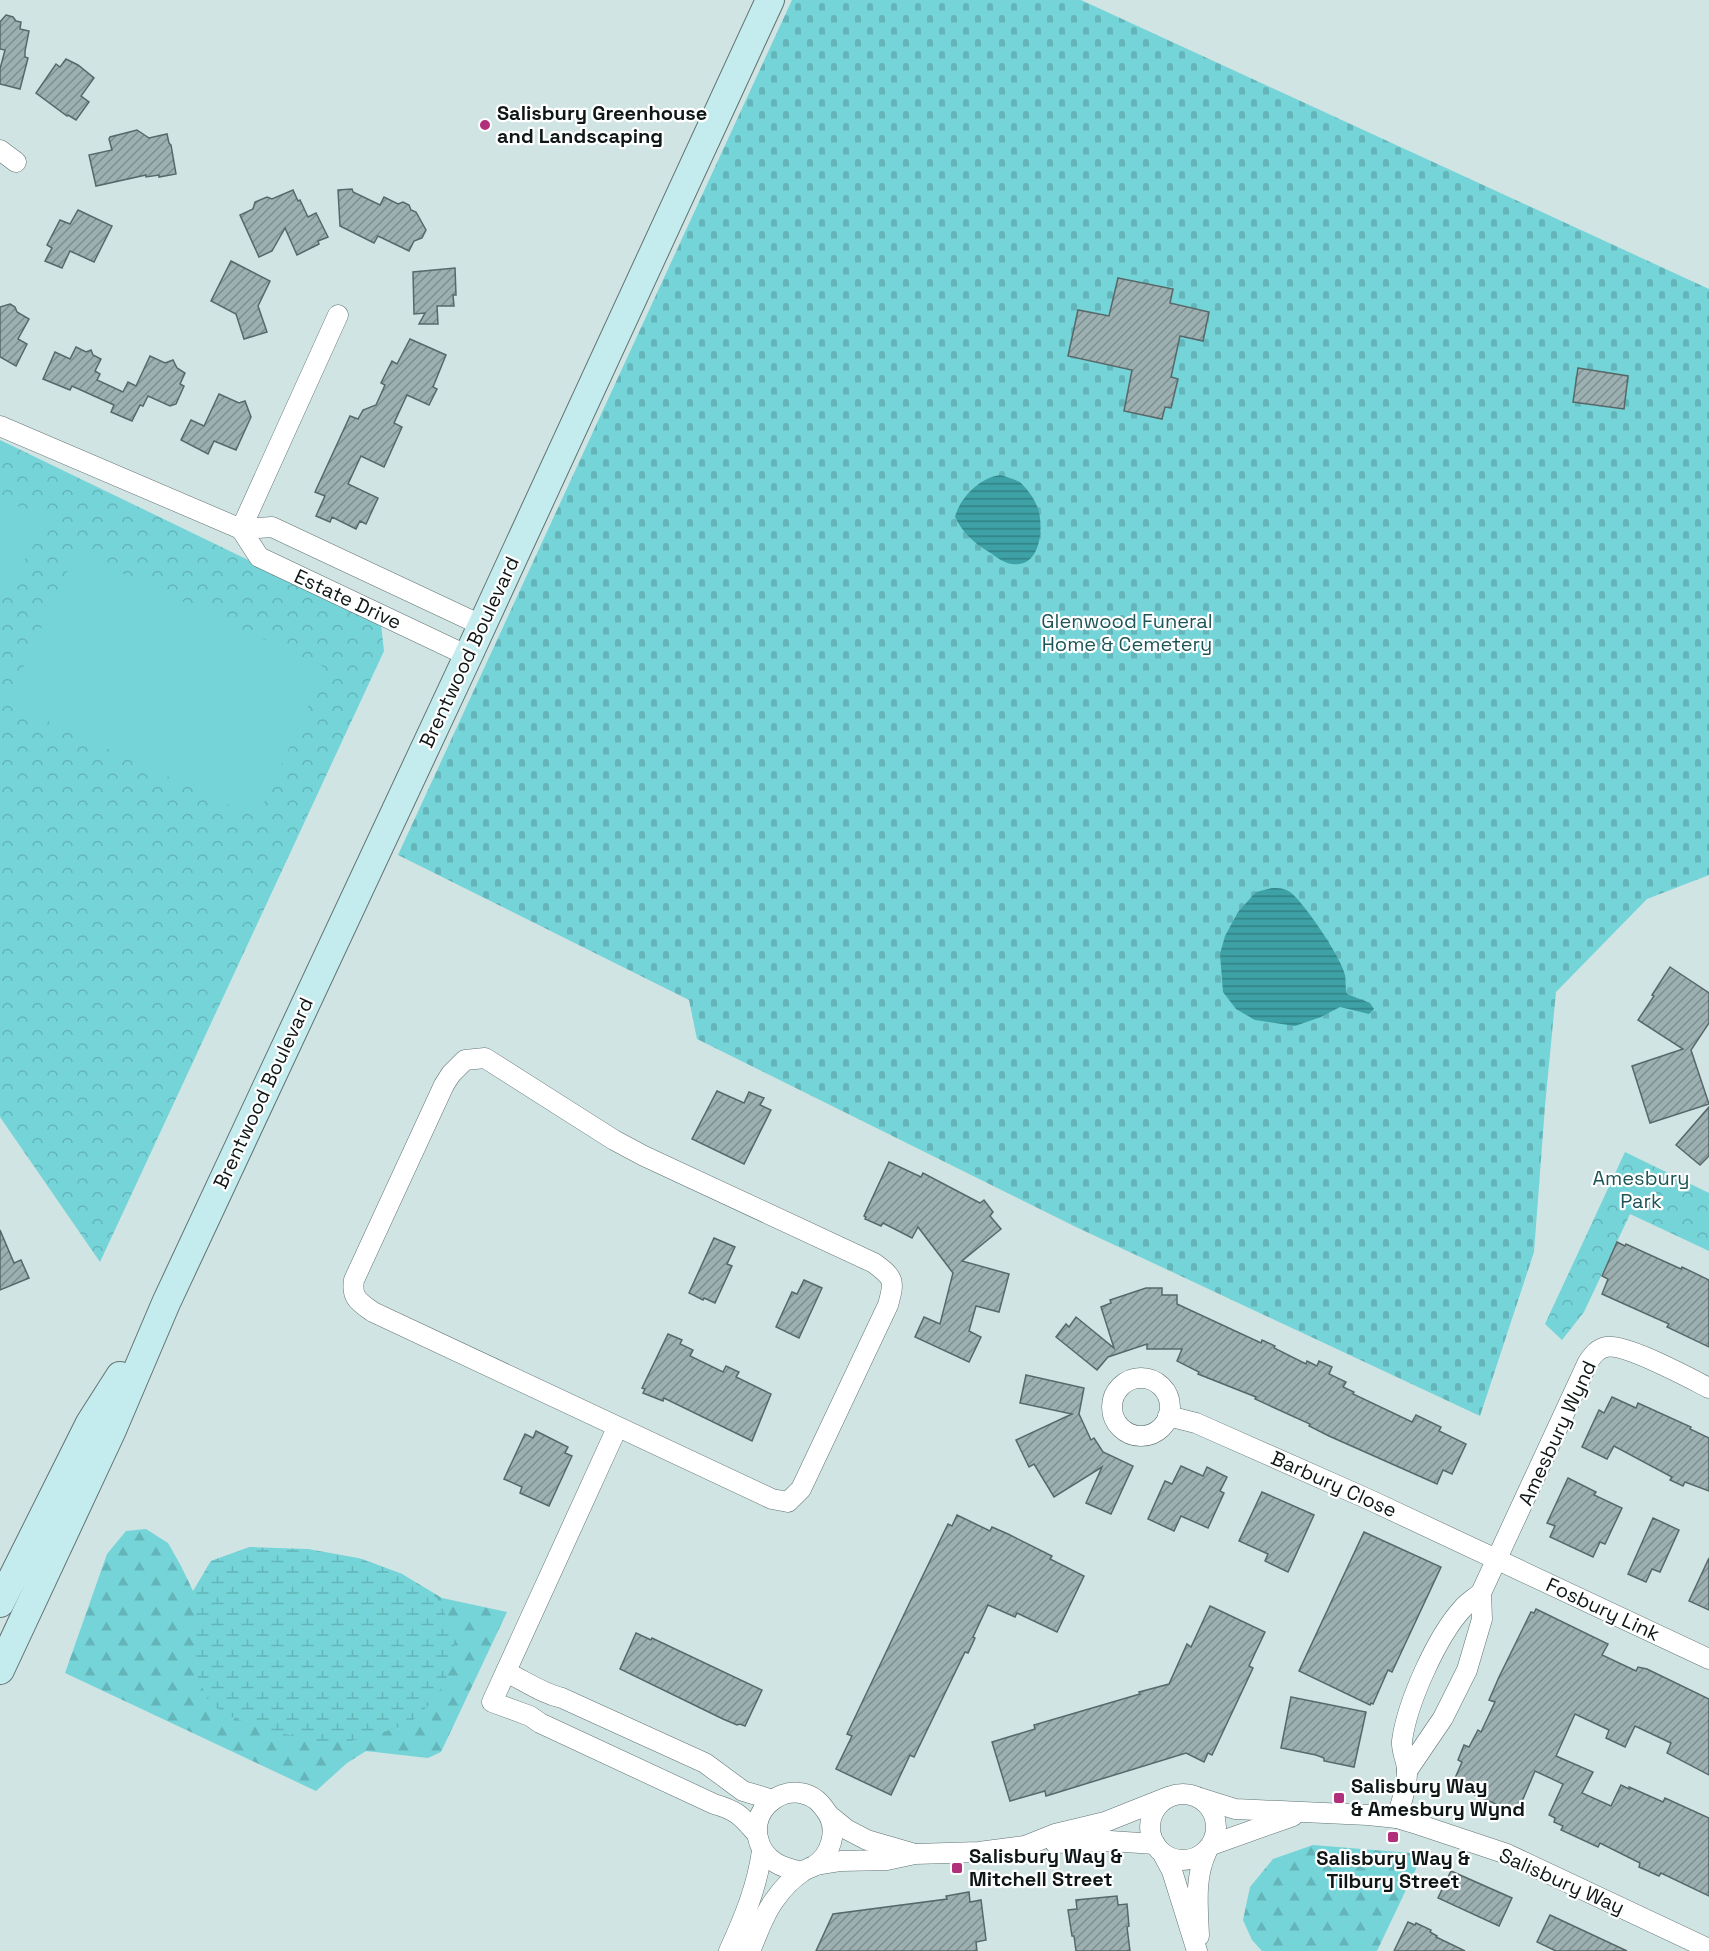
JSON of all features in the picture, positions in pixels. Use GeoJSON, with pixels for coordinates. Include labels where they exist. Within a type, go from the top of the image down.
{"type":"FeatureCollection","features":[{"type":"Feature","properties":{"kind":"street","name":"Brentwood Boulevard"},"geometry":{"type":"LineString","coordinates":[[0,1670],[112,1430],[166,1304],[770,0]]}},
{"type":"Feature","properties":{"kind":"street"},"geometry":{"type":"LineString","coordinates":[[0,150],[16,162]]}},
{"type":"Feature","properties":{"kind":"street"},"geometry":{"type":"LineString","coordinates":[[241,529],[338,315]]}},
{"type":"Feature","properties":{"kind":"street","name":"Estate Drive"},"geometry":{"type":"LineString","coordinates":[[0,426],[241,529],[272,527],[481,625]]}},
{"type":"Feature","properties":{"kind":"street","name":"Estate Drive"},"geometry":{"type":"LineString","coordinates":[[241,529],[259,557],[468,656]]}},
{"type":"Feature","properties":{"kind":"street"},"geometry":{"type":"LineString","coordinates":[[486,1058],[614,1140],[873,1263],[889,1275],[893,1288],[888,1305],[801,1489],[788,1502],[772,1499],[617,1428],[373,1312],[358,1302],[352,1291],[354,1280],[444,1085],[465,1060],[486,1058]]}},
{"type":"Feature","properties":{"kind":"street","name":"Brentwood Boulevard"},"geometry":{"type":"LineString","coordinates":[[0,1603],[90,1423],[166,1304]]}},
{"type":"Feature","properties":{"kind":"street","name":"Amesbury Wynd"},"geometry":{"type":"LineString","coordinates":[[1407,1771],[1402,1744],[1406,1723],[1419,1686],[1441,1639],[1453,1621],[1464,1606],[1481,1593],[1588,1362],[1597,1350],[1608,1346],[1636,1353],[1709,1388]]}},
{"type":"Feature","properties":{"kind":"street","name":"Barbury Close"},"geometry":{"type":"LineString","coordinates":[[1168,1416],[1196,1423],[1497,1559]]}},
{"type":"Feature","properties":{"kind":"street"},"geometry":{"type":"LineString","coordinates":[[617,1428],[492,1702],[530,1716],[540,1723],[714,1804],[731,1808],[739,1814],[778,1865],[809,1868],[841,1861],[887,1860],[915,1854],[979,1852],[1034,1844],[1110,1842],[1159,1849],[1182,1861],[1193,1859],[1211,1847]]}},
{"type":"Feature","properties":{"kind":"street","name":"Fosbury Link"},"geometry":{"type":"LineString","coordinates":[[1497,1559],[1709,1659]]}},
{"type":"Feature","properties":{"kind":"street","name":"Amesbury Wynd"},"geometry":{"type":"LineString","coordinates":[[1397,1818],[1407,1771],[1443,1718],[1467,1670],[1482,1619],[1481,1593]]}},
{"type":"Feature","properties":{"kind":"street"},"geometry":{"type":"LineString","coordinates":[[506,1672],[550,1695],[562,1698],[705,1763],[743,1791],[773,1800]]}},
{"type":"Feature","properties":{"kind":"street"},"geometry":{"type":"LineString","coordinates":[[729,1951],[751,1900],[759,1871],[758,1821],[764,1809],[773,1800],[785,1794],[798,1793],[810,1796],[821,1802],[833,1823],[830,1847],[809,1868],[789,1883],[770,1906],[750,1951]]}},
{"type":"Feature","properties":{"kind":"street"},"geometry":{"type":"LineString","coordinates":[[1034,1844],[1055,1834],[1105,1822],[1178,1794],[1190,1794],[1200,1798],[1209,1805],[1215,1815],[1217,1826],[1211,1847],[1202,1862],[1197,1886],[1198,1951]]}},
{"type":"Feature","properties":{"kind":"street"},"geometry":{"type":"LineString","coordinates":[[1168,1797],[1153,1813],[1150,1834],[1172,1871],[1198,1951]]}},
{"type":"Feature","properties":{"kind":"street","name":"Salisbury Way"},"geometry":{"type":"LineString","coordinates":[[1200,1798],[1235,1809],[1397,1818],[1442,1831],[1507,1854],[1709,1949]]}},
{"type":"Feature","properties":{"kind":"street","name":"Salisbury Way"},"geometry":{"type":"LineString","coordinates":[[1211,1847],[1304,1813]]}},
{"type":"Feature","properties":{"kind":"street"},"geometry":{"type":"LineString","coordinates":[[830,1816],[867,1840],[915,1854]]}},
{"type":"Feature","properties":{"kind":"green space","name":"Glenwood Funeral Home & Cemetery"},"geometry":{"type":"Polygon","coordinates":[[[792,0],[1081,0],[1709,289],[1709,875],[1647,899],[1556,992],[1534,1252],[1480,1416],[1076,1227],[697,1039],[689,1000],[398,855],[792,0]]]}},
{"type":"Feature","properties":{"kind":"green space"},"geometry":{"type":"Polygon","coordinates":[[[0,440],[381,624],[384,651],[100,1262],[0,1117],[0,440]]]}},
{"type":"Feature","properties":{"kind":"green space"},"geometry":{"type":"Polygon","coordinates":[[[0,498],[49,521],[0,599],[0,498]]]}},
{"type":"Feature","properties":{"kind":"green space"},"geometry":{"type":"Polygon","coordinates":[[[76,552],[326,668],[257,818],[7,702],[76,552]]]}},
{"type":"Feature","properties":{"kind":"green space","name":"Amesbury Park"},"geometry":{"type":"Polygon","coordinates":[[[1625,1152],[1709,1193],[1709,1251],[1630,1214],[1584,1312],[1562,1340],[1545,1324],[1625,1152]]]}},
{"type":"Feature","properties":{"kind":"green space"},"geometry":{"type":"Polygon","coordinates":[[[146,1529],[168,1543],[193,1591],[211,1561],[250,1547],[362,1559],[402,1574],[442,1598],[507,1612],[441,1752],[428,1758],[366,1751],[347,1763],[316,1791],[65,1673],[107,1554],[126,1531],[146,1529]]]}},
{"type":"Feature","properties":{"kind":"green space"},"geometry":{"type":"Polygon","coordinates":[[[250,1547],[308,1549],[358,1558],[402,1574],[437,1598],[455,1633],[452,1667],[435,1699],[410,1723],[346,1742],[313,1741],[261,1728],[229,1716],[209,1703],[197,1675],[193,1592],[211,1561],[250,1547]]]}},
{"type":"Feature","properties":{"kind":"green space"},"geometry":{"type":"Polygon","coordinates":[[[1313,1845],[1423,1854],[1377,1951],[1262,1951],[1252,1940],[1243,1920],[1250,1887],[1273,1859],[1313,1845]]]}},
{"type":"Feature","properties":{"kind":"shaded area"},"geometry":{"type":"Polygon","coordinates":[[[1000,475],[1021,483],[1037,506],[1040,522],[1039,540],[1037,549],[1027,562],[1011,564],[1003,561],[969,537],[955,517],[961,503],[972,490],[985,480],[1000,475]]]}},
{"type":"Feature","properties":{"kind":"shaded area"},"geometry":{"type":"Polygon","coordinates":[[[1272,888],[1288,891],[1313,918],[1342,967],[1347,994],[1370,1003],[1374,1009],[1369,1014],[1340,1007],[1321,1017],[1295,1026],[1255,1020],[1236,1009],[1223,992],[1220,954],[1225,936],[1238,912],[1256,892],[1272,888]]]}},
{"type":"Feature","properties":{"kind":"building"},"geometry":{"type":"Polygon","coordinates":[[[6,15],[21,22],[20,29],[29,31],[25,51],[25,57],[28,58],[20,89],[0,84],[0,69],[5,50],[0,49],[0,22],[6,15]]]}},
{"type":"Feature","properties":{"kind":"building"},"geometry":{"type":"Polygon","coordinates":[[[66,59],[94,78],[81,96],[89,102],[76,120],[36,93],[56,64],[60,67],[66,59]]]}},
{"type":"Feature","properties":{"kind":"building"},"geometry":{"type":"Polygon","coordinates":[[[137,130],[149,138],[167,134],[176,174],[159,177],[159,175],[146,177],[146,175],[96,186],[89,155],[112,150],[110,137],[137,130]]]}},
{"type":"Feature","properties":{"kind":"building"},"geometry":{"type":"Polygon","coordinates":[[[352,189],[353,192],[380,205],[384,197],[398,204],[403,202],[409,205],[411,210],[416,212],[426,230],[422,238],[414,241],[409,251],[378,236],[374,243],[340,226],[338,190],[352,189]]]}},
{"type":"Feature","properties":{"kind":"building"},"geometry":{"type":"Polygon","coordinates":[[[293,190],[308,217],[316,213],[328,237],[297,255],[285,228],[272,251],[259,257],[240,215],[253,209],[255,202],[267,197],[272,199],[293,190]]]}},
{"type":"Feature","properties":{"kind":"building"},"geometry":{"type":"Polygon","coordinates":[[[78,210],[112,226],[94,262],[70,251],[62,268],[45,261],[52,248],[47,245],[60,220],[70,224],[78,210]]]}},
{"type":"Feature","properties":{"kind":"building"},"geometry":{"type":"Polygon","coordinates":[[[231,261],[270,281],[258,306],[267,332],[244,339],[236,314],[211,301],[231,261]]]}},
{"type":"Feature","properties":{"kind":"building"},"geometry":{"type":"Polygon","coordinates":[[[455,268],[454,306],[437,306],[438,324],[419,324],[425,313],[414,314],[413,272],[455,268]]]}},
{"type":"Feature","properties":{"kind":"building"},"geometry":{"type":"Polygon","coordinates":[[[1118,278],[1173,289],[1170,303],[1209,312],[1203,341],[1180,336],[1171,377],[1178,379],[1171,408],[1165,407],[1162,419],[1124,411],[1132,370],[1068,356],[1078,310],[1109,316],[1118,278]]]}},
{"type":"Feature","properties":{"kind":"building"},"geometry":{"type":"Polygon","coordinates":[[[10,304],[17,312],[29,319],[18,339],[27,344],[16,366],[0,357],[0,307],[10,304]]]}},
{"type":"Feature","properties":{"kind":"building"},"geometry":{"type":"Polygon","coordinates":[[[410,339],[446,355],[433,387],[437,389],[429,405],[407,395],[394,423],[402,427],[384,467],[361,456],[348,484],[378,498],[366,524],[360,521],[356,529],[332,517],[330,522],[316,516],[325,496],[315,492],[350,416],[358,419],[363,410],[376,405],[385,385],[381,383],[392,361],[397,364],[410,339]]]}},
{"type":"Feature","properties":{"kind":"building"},"geometry":{"type":"Polygon","coordinates":[[[76,347],[86,352],[91,350],[93,355],[101,359],[95,371],[100,374],[97,380],[123,392],[128,382],[136,386],[150,356],[165,363],[173,360],[177,368],[185,373],[180,384],[184,386],[176,404],[170,406],[148,396],[143,406],[140,405],[132,421],[111,412],[114,405],[72,386],[70,390],[43,379],[55,352],[70,359],[76,347]]]}},
{"type":"Feature","properties":{"kind":"building"},"geometry":{"type":"Polygon","coordinates":[[[1578,368],[1628,376],[1624,409],[1573,402],[1578,368]]]}},
{"type":"Feature","properties":{"kind":"building"},"geometry":{"type":"Polygon","coordinates":[[[219,394],[239,403],[245,401],[251,417],[236,450],[214,441],[208,454],[181,440],[191,420],[204,426],[219,394]]]}},
{"type":"Feature","properties":{"kind":"building"},"geometry":{"type":"Polygon","coordinates":[[[1670,967],[1709,993],[1709,1023],[1691,1050],[1709,1104],[1650,1123],[1632,1066],[1683,1049],[1638,1020],[1670,967]]]}},
{"type":"Feature","properties":{"kind":"building"},"geometry":{"type":"Polygon","coordinates":[[[717,1091],[744,1103],[749,1092],[764,1098],[760,1105],[771,1110],[744,1164],[692,1139],[717,1091]]]}},
{"type":"Feature","properties":{"kind":"building"},"geometry":{"type":"Polygon","coordinates":[[[1709,1107],[1709,1156],[1700,1165],[1676,1145],[1709,1107]]]}},
{"type":"Feature","properties":{"kind":"building"},"geometry":{"type":"Polygon","coordinates":[[[889,1162],[921,1177],[923,1173],[980,1203],[984,1200],[993,1212],[990,1216],[1001,1229],[962,1261],[1009,1274],[999,1312],[976,1306],[969,1331],[981,1337],[969,1362],[915,1337],[924,1317],[940,1324],[953,1273],[918,1227],[912,1238],[883,1223],[881,1226],[865,1219],[864,1216],[889,1162]]]}},
{"type":"Feature","properties":{"kind":"building"},"geometry":{"type":"Polygon","coordinates":[[[0,1230],[14,1263],[21,1260],[29,1278],[0,1290],[0,1230]]]}},
{"type":"Feature","properties":{"kind":"building"},"geometry":{"type":"Polygon","coordinates":[[[714,1238],[735,1247],[727,1264],[732,1266],[715,1303],[689,1293],[714,1238]]]}},
{"type":"Feature","properties":{"kind":"building"},"geometry":{"type":"Polygon","coordinates":[[[1617,1242],[1709,1280],[1709,1347],[1667,1327],[1669,1324],[1602,1294],[1608,1279],[1602,1276],[1617,1242]]]}},
{"type":"Feature","properties":{"kind":"building"},"geometry":{"type":"Polygon","coordinates":[[[804,1280],[822,1288],[799,1338],[776,1327],[792,1292],[797,1294],[804,1280]]]}},
{"type":"Feature","properties":{"kind":"building"},"geometry":{"type":"Polygon","coordinates":[[[1146,1288],[1162,1288],[1162,1295],[1177,1295],[1177,1304],[1261,1343],[1262,1340],[1275,1346],[1274,1348],[1306,1364],[1307,1361],[1317,1366],[1319,1361],[1332,1367],[1329,1374],[1346,1382],[1343,1387],[1354,1392],[1353,1394],[1412,1422],[1416,1415],[1441,1427],[1439,1431],[1466,1444],[1452,1474],[1443,1470],[1437,1484],[1329,1436],[1309,1426],[1310,1424],[1255,1399],[1256,1397],[1198,1374],[1199,1372],[1177,1361],[1182,1349],[1147,1349],[1147,1344],[1108,1357],[1097,1370],[1056,1337],[1066,1324],[1069,1327],[1076,1317],[1114,1348],[1101,1307],[1111,1303],[1110,1300],[1146,1288]]]}},
{"type":"Feature","properties":{"kind":"building"},"geometry":{"type":"Polygon","coordinates":[[[668,1334],[682,1340],[680,1344],[693,1350],[690,1356],[723,1372],[726,1366],[739,1372],[736,1377],[771,1394],[752,1441],[664,1398],[663,1401],[643,1393],[645,1389],[642,1388],[668,1334]]]}},
{"type":"Feature","properties":{"kind":"building"},"geometry":{"type":"Polygon","coordinates":[[[1026,1375],[1084,1388],[1079,1414],[1091,1440],[1094,1438],[1103,1452],[1133,1466],[1111,1514],[1086,1503],[1102,1467],[1054,1497],[1034,1464],[1029,1467],[1016,1440],[1072,1414],[1020,1403],[1026,1375]]]}},
{"type":"Feature","properties":{"kind":"building"},"geometry":{"type":"Polygon","coordinates":[[[1612,1397],[1636,1408],[1638,1403],[1691,1427],[1690,1429],[1709,1438],[1709,1491],[1685,1482],[1683,1486],[1670,1480],[1672,1477],[1614,1446],[1607,1459],[1582,1447],[1599,1410],[1604,1413],[1612,1397]]]}},
{"type":"Feature","properties":{"kind":"building"},"geometry":{"type":"Polygon","coordinates":[[[536,1431],[568,1447],[565,1453],[572,1456],[549,1506],[520,1493],[522,1487],[504,1479],[525,1434],[533,1438],[536,1431]]]}},
{"type":"Feature","properties":{"kind":"building"},"geometry":{"type":"Polygon","coordinates":[[[1181,1466],[1203,1476],[1207,1467],[1227,1477],[1220,1491],[1224,1493],[1208,1528],[1181,1516],[1174,1531],[1148,1519],[1165,1481],[1172,1484],[1181,1466]]]}},
{"type":"Feature","properties":{"kind":"building"},"geometry":{"type":"Polygon","coordinates":[[[1568,1478],[1596,1492],[1594,1495],[1622,1508],[1605,1544],[1600,1542],[1593,1557],[1550,1537],[1555,1526],[1547,1523],[1568,1478]]]}},
{"type":"Feature","properties":{"kind":"building"},"geometry":{"type":"Polygon","coordinates":[[[1262,1492],[1314,1515],[1288,1572],[1265,1561],[1268,1554],[1239,1541],[1262,1492]]]}},
{"type":"Feature","properties":{"kind":"building"},"geometry":{"type":"Polygon","coordinates":[[[957,1515],[990,1531],[992,1527],[1008,1534],[1052,1556],[1050,1559],[1084,1576],[1057,1632],[1017,1613],[1015,1617],[988,1605],[968,1653],[965,1652],[914,1757],[910,1755],[891,1795],[836,1769],[852,1736],[847,1734],[948,1524],[952,1526],[957,1515]]]}},
{"type":"Feature","properties":{"kind":"building"},"geometry":{"type":"Polygon","coordinates":[[[1653,1518],[1679,1530],[1660,1572],[1652,1569],[1646,1582],[1628,1574],[1653,1518]]]}},
{"type":"Feature","properties":{"kind":"building"},"geometry":{"type":"Polygon","coordinates":[[[1364,1532],[1441,1567],[1392,1672],[1388,1670],[1373,1704],[1370,1705],[1299,1671],[1364,1532]]]}},
{"type":"Feature","properties":{"kind":"building"},"geometry":{"type":"Polygon","coordinates":[[[1709,1558],[1709,1610],[1689,1601],[1709,1558]]]}},
{"type":"Feature","properties":{"kind":"building"},"geometry":{"type":"Polygon","coordinates":[[[1210,1606],[1265,1632],[1249,1666],[1253,1668],[1212,1755],[1208,1753],[1204,1762],[1186,1753],[1046,1796],[1045,1791],[1010,1801],[992,1742],[1035,1729],[1034,1725],[1169,1684],[1187,1644],[1191,1647],[1210,1606]]]}},
{"type":"Feature","properties":{"kind":"building"},"geometry":{"type":"Polygon","coordinates":[[[1536,1609],[1608,1644],[1602,1655],[1636,1671],[1638,1667],[1647,1669],[1709,1699],[1709,1775],[1667,1753],[1671,1743],[1635,1726],[1625,1747],[1606,1738],[1609,1730],[1575,1714],[1556,1756],[1593,1772],[1582,1793],[1611,1806],[1621,1785],[1663,1802],[1665,1798],[1709,1818],[1709,1896],[1661,1873],[1659,1876],[1639,1867],[1640,1863],[1600,1843],[1598,1847],[1561,1830],[1563,1826],[1554,1822],[1555,1818],[1549,1815],[1563,1784],[1535,1771],[1517,1813],[1452,1785],[1462,1762],[1458,1760],[1464,1745],[1469,1747],[1478,1730],[1481,1732],[1495,1702],[1489,1700],[1499,1677],[1531,1612],[1534,1613],[1536,1609]]]}},
{"type":"Feature","properties":{"kind":"building"},"geometry":{"type":"Polygon","coordinates":[[[636,1633],[651,1640],[652,1638],[762,1690],[745,1726],[723,1719],[620,1669],[636,1633]]]}},
{"type":"Feature","properties":{"kind":"building"},"geometry":{"type":"Polygon","coordinates":[[[1291,1697],[1366,1712],[1354,1767],[1324,1761],[1324,1758],[1316,1755],[1281,1748],[1291,1697]]]}},
{"type":"Feature","properties":{"kind":"building"},"geometry":{"type":"Polygon","coordinates":[[[1451,1871],[1512,1898],[1499,1926],[1438,1898],[1451,1871]]]}},
{"type":"Feature","properties":{"kind":"building"},"geometry":{"type":"Polygon","coordinates":[[[969,1892],[970,1902],[981,1900],[986,1940],[976,1942],[977,1951],[816,1951],[833,1914],[947,1899],[946,1896],[969,1892]]]}},
{"type":"Feature","properties":{"kind":"building"},"geometry":{"type":"Polygon","coordinates":[[[1117,1896],[1118,1905],[1127,1904],[1130,1951],[1076,1951],[1068,1910],[1077,1909],[1076,1900],[1117,1896]]]}},
{"type":"Feature","properties":{"kind":"building"},"geometry":{"type":"Polygon","coordinates":[[[1550,1915],[1627,1951],[1556,1951],[1537,1942],[1550,1915]]]}},
{"type":"Feature","properties":{"kind":"building"},"geometry":{"type":"Polygon","coordinates":[[[1408,1922],[1431,1930],[1430,1932],[1436,1937],[1465,1951],[1394,1951],[1408,1922]]]}},
{"type":"Feature","properties":{"kind":"place","name":"Salisbury Greenhouse and Landscaping"},"geometry":{"type":"Point","coordinates":[485,125]}},
{"type":"Feature","properties":{"kind":"place","name":"Salisbury Way & Amesbury Wynd"},"geometry":{"type":"Point","coordinates":[1339,1798]}},
{"type":"Feature","properties":{"kind":"place","name":"Salisbury Way & Tilbury Street"},"geometry":{"type":"Point","coordinates":[1393,1837]}},
{"type":"Feature","properties":{"kind":"place","name":"Salisbury Way & Mitchell Street"},"geometry":{"type":"Point","coordinates":[957,1868]}}]}
